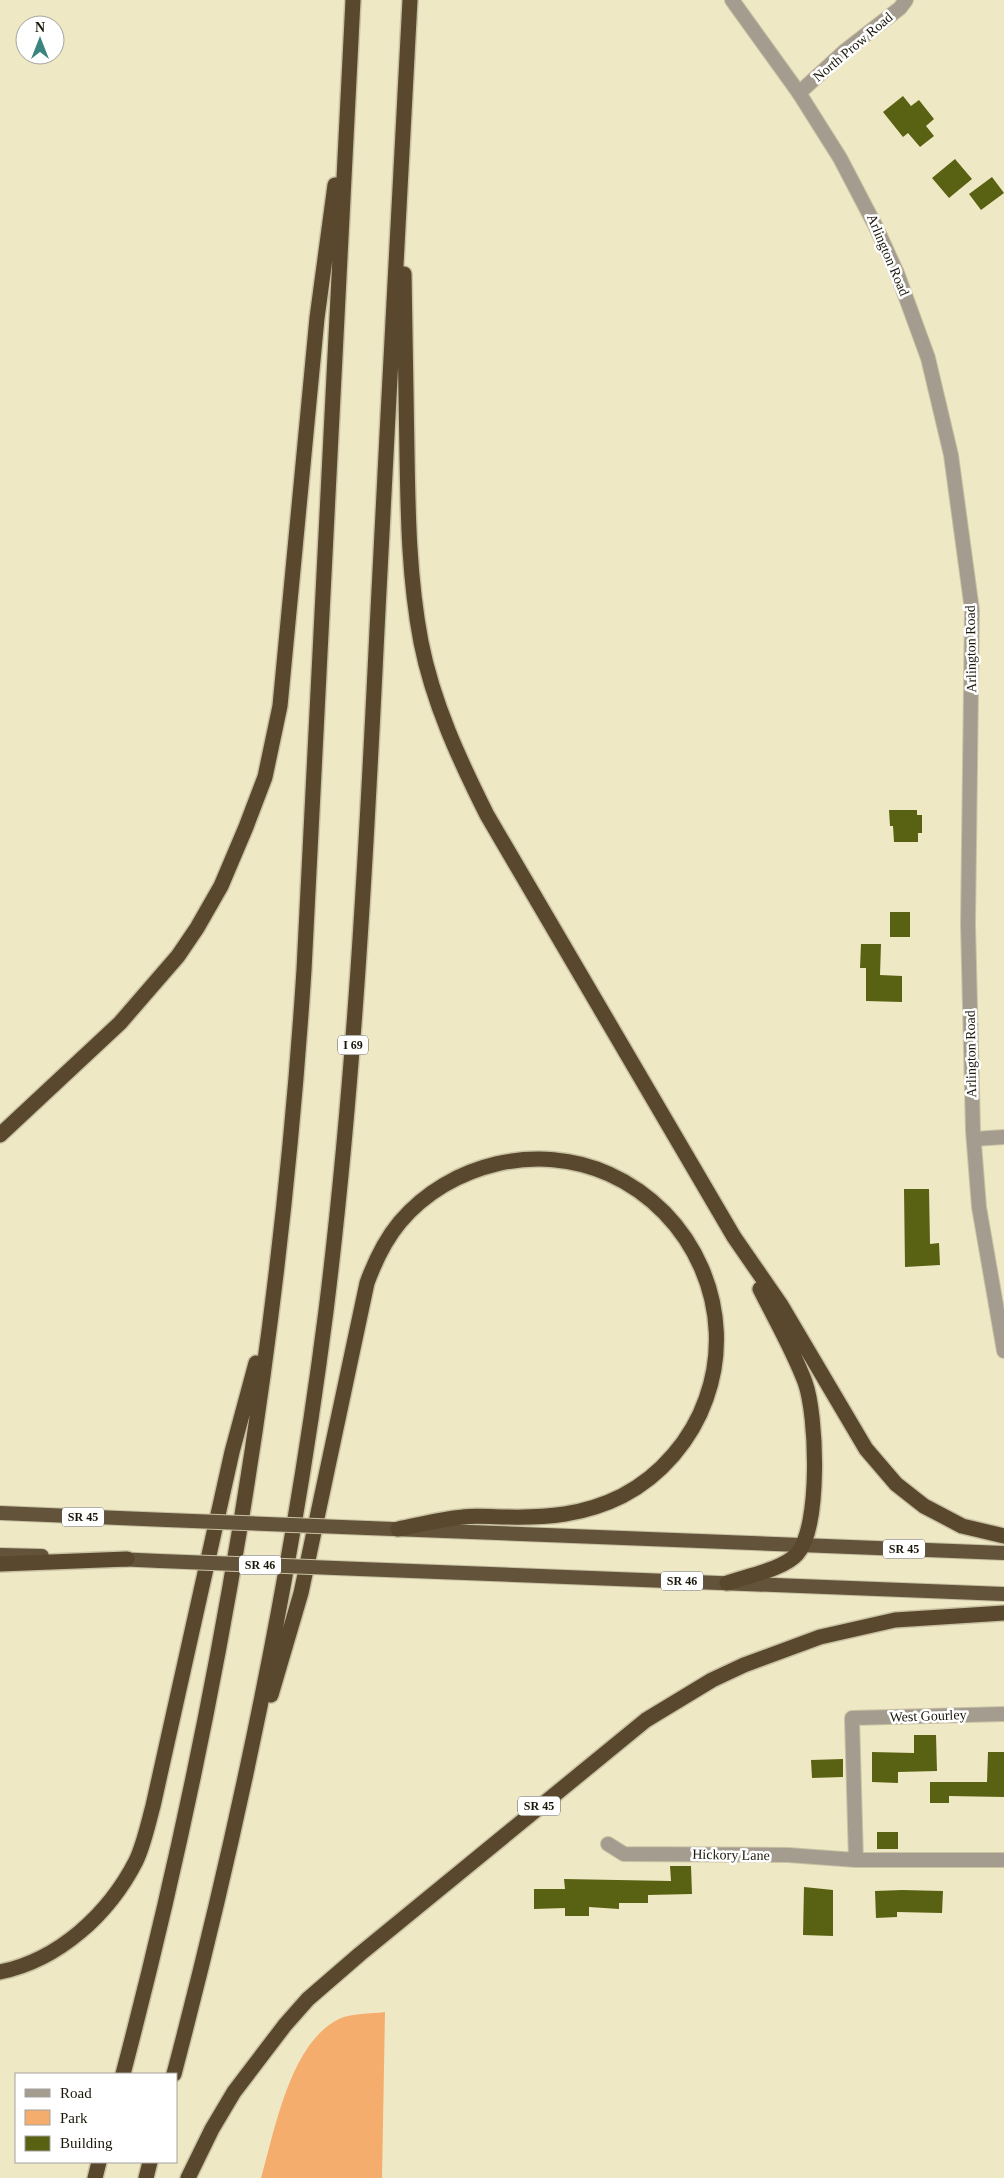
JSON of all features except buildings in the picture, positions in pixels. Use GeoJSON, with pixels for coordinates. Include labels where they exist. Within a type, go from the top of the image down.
{"type":"FeatureCollection","features":[{"type":"Feature","properties":{"kind":"highway"},"geometry":{"type":"LineString","coordinates":[[123,2073],[168,1896],[212,1689],[248,1481],[272,1302],[297,1068],[304,970],[353,0]]}},
{"type":"Feature","properties":{"kind":"highway","name":"I 69"},"geometry":{"type":"LineString","coordinates":[[174,2073],[203,1965],[243,1790],[300,1492],[326,1312],[346,1130],[365,868],[410,0]]}},
{"type":"Feature","properties":{"kind":"highway"},"geometry":{"type":"LineString","coordinates":[[0,1135],[120,1023],[178,956],[197,928],[220,886],[246,827],[264,777],[280,706],[317,318],[348,87]]}},
{"type":"Feature","properties":{"kind":"highway"},"geometry":{"type":"LineString","coordinates":[[402,134],[411,572],[421,642],[436,696],[455,751],[487,815],[734,1237],[798,1365],[809,1397],[814,1426],[813,1505],[803,1545],[791,1560],[727,1583]]}},
{"type":"Feature","properties":{"kind":"highway"},"geometry":{"type":"LineString","coordinates":[[243,1790],[301,1593],[366,1283],[384,1245],[400,1222],[440,1188],[484,1167],[509,1161],[537,1158],[562,1160],[608,1173],[642,1193],[666,1216],[692,1247],[708,1282],[716,1317],[717,1350],[711,1386],[694,1427],[680,1448],[644,1483],[624,1495],[581,1512],[554,1517],[463,1517],[398,1529]]}},
{"type":"Feature","properties":{"kind":"highway"},"geometry":{"type":"LineString","coordinates":[[734,1237],[781,1305],[866,1449],[882,1470],[910,1496],[942,1516],[962,1526],[1004,1536]]}},
{"type":"Feature","properties":{"kind":"highway"},"geometry":{"type":"LineString","coordinates":[[0,1972],[23,1966],[40,1958],[75,1936],[111,1899],[136,1860],[153,1806],[232,1452],[272,1302]]}},
{"type":"Feature","properties":{"kind":"highway","name":"SR 45"},"geometry":{"type":"LineString","coordinates":[[0,1513],[1004,1553]]}},
{"type":"Feature","properties":{"kind":"highway","name":"SR 46"},"geometry":{"type":"LineString","coordinates":[[0,1555],[1004,1594]]}},
{"type":"Feature","properties":{"kind":"highway"},"geometry":{"type":"LineString","coordinates":[[0,1564],[127,1560]]}},
{"type":"Feature","properties":{"kind":"highway","name":"SR 45"},"geometry":{"type":"LineString","coordinates":[[188,2178],[212,2129],[234,2092],[285,2025],[308,2000],[383,1935],[646,1720],[712,1680],[744,1665],[820,1637],[895,1620],[1004,1613]]}},
{"type":"Feature","properties":{"kind":"highway"},"geometry":{"type":"LineString","coordinates":[[95,2178],[99,2163]]}},
{"type":"Feature","properties":{"kind":"highway"},"geometry":{"type":"LineString","coordinates":[[146,2178],[150,2163]]}},
{"type":"Feature","properties":{"kind":"street","name":"Arlington Road"},"geometry":{"type":"LineString","coordinates":[[732,0],[799,93],[856,186],[897,273],[928,358],[951,455],[972,610],[968,924],[974,1139],[979,1207],[1004,1351]]}},
{"type":"Feature","properties":{"kind":"street","name":"North Prow Road"},"geometry":{"type":"LineString","coordinates":[[799,93],[846,50],[900,8],[906,0]]}},
{"type":"Feature","properties":{"kind":"street"},"geometry":{"type":"LineString","coordinates":[[974,1139],[1004,1137]]}},
{"type":"Feature","properties":{"kind":"street","name":"West Gourley"},"geometry":{"type":"LineString","coordinates":[[856,1860],[852,1718],[1004,1714]]}},
{"type":"Feature","properties":{"kind":"street","name":"Hickory Lane"},"geometry":{"type":"LineString","coordinates":[[608,1844],[624,1854],[788,1856],[856,1860],[1004,1860]]}},
{"type":"Feature","properties":{"kind":"green space"},"geometry":{"type":"Polygon","coordinates":[[[385,2012],[382,2178],[261,2178],[287,2090],[296,2067],[308,2047],[322,2031],[339,2019],[355,2015],[385,2012]]]}}]}
